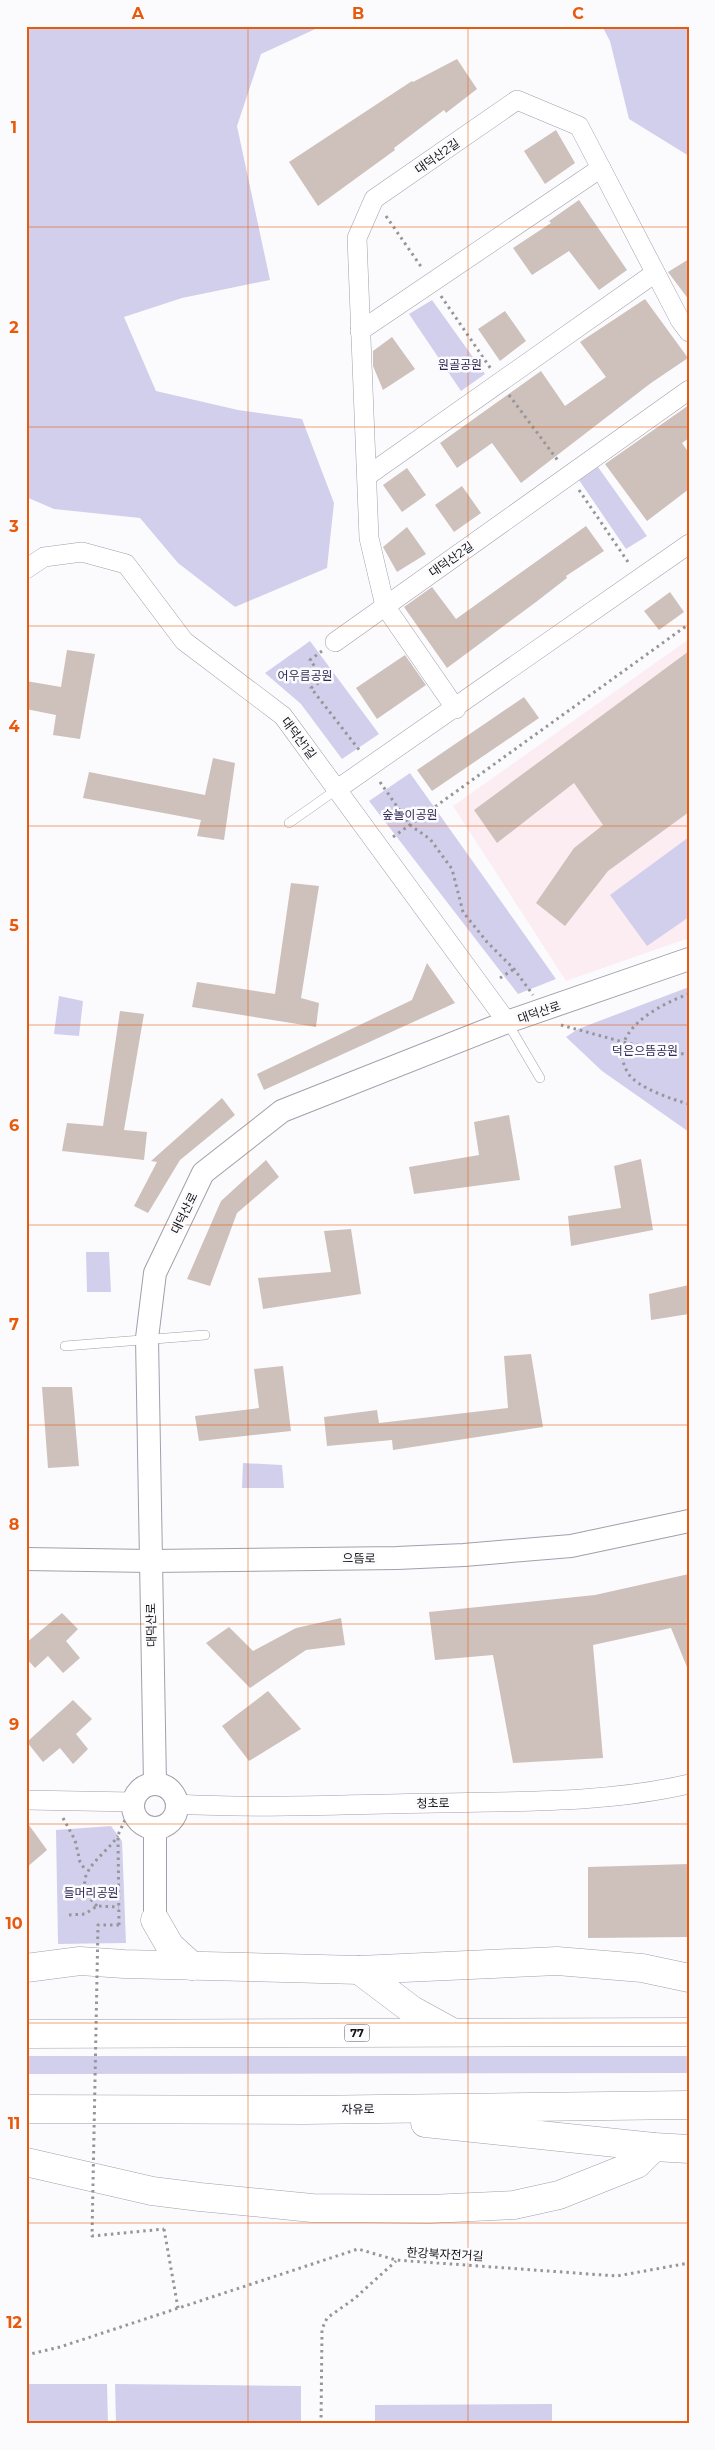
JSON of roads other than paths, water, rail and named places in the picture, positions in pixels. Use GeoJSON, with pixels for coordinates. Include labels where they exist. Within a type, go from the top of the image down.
{"type":"FeatureCollection","features":[{"type":"Feature","properties":{"kind":"highway"},"geometry":{"type":"LineString","coordinates":[[124,1964],[144,1944],[155,1920]]}},
{"type":"Feature","properties":{"kind":"highway"},"geometry":{"type":"LineString","coordinates":[[155,1920],[170,1946],[192,1966]]}},
{"type":"Feature","properties":{"kind":"highway"},"geometry":{"type":"LineString","coordinates":[[26,1968],[80,1961],[124,1964],[359,1970],[557,1961],[642,1968],[689,1978]]}},
{"type":"Feature","properties":{"kind":"highway"},"geometry":{"type":"LineString","coordinates":[[359,1970],[412,2010],[454,2032]]}},
{"type":"Feature","properties":{"kind":"highway"},"geometry":{"type":"LineString","coordinates":[[26,2021],[59,2034]]}},
{"type":"Feature","properties":{"kind":"highway","name":"77"},"geometry":{"type":"LineString","coordinates":[[26,2034],[689,2032]]}},
{"type":"Feature","properties":{"kind":"highway","name":"자유로"},"geometry":{"type":"LineString","coordinates":[[26,2109],[305,2110],[689,2105]]}},
{"type":"Feature","properties":{"kind":"highway"},"geometry":{"type":"LineString","coordinates":[[305,2110],[654,2147],[689,2149]]}},
{"type":"Feature","properties":{"kind":"highway"},"geometry":{"type":"LineString","coordinates":[[26,2162],[152,2191],[200,2197],[312,2208],[430,2209],[514,2205],[559,2195],[637,2164],[654,2147]]}},
{"type":"Feature","properties":{"kind":"street","name":"대덕산2길"},"geometry":{"type":"LineString","coordinates":[[456,708],[385,606],[369,538],[357,238],[374,199],[517,100],[579,126],[655,273],[689,332]]}},
{"type":"Feature","properties":{"kind":"street"},"geometry":{"type":"LineString","coordinates":[[360,331],[601,168]]}},
{"type":"Feature","properties":{"kind":"street"},"geometry":{"type":"LineString","coordinates":[[366,476],[655,273]]}},
{"type":"Feature","properties":{"kind":"street","name":"대덕산2길"},"geometry":{"type":"LineString","coordinates":[[385,606],[689,390]]}},
{"type":"Feature","properties":{"kind":"street"},"geometry":{"type":"LineString","coordinates":[[336,790],[689,544]]}},
{"type":"Feature","properties":{"kind":"street","name":"대덕산1길"},"geometry":{"type":"LineString","coordinates":[[26,569],[44,557],[82,552],[126,564],[184,641],[283,716],[507,1022]]}},
{"type":"Feature","properties":{"kind":"street"},"geometry":{"type":"LineString","coordinates":[[335,642],[385,606]]}},
{"type":"Feature","properties":{"kind":"street","name":"대덕산로"},"geometry":{"type":"LineString","coordinates":[[154,1784],[147,1338],[155,1273],[203,1173],[282,1111],[507,1022],[689,959]]}},
{"type":"Feature","properties":{"kind":"street","name":"으뜸로"},"geometry":{"type":"LineString","coordinates":[[26,1559],[150,1561],[397,1558],[464,1555],[571,1546],[689,1521]]}},
{"type":"Feature","properties":{"kind":"street"},"geometry":{"type":"LineString","coordinates":[[26,1800],[129,1810],[147,1826],[155,1828],[168,1823],[174,1818],[177,1804],[175,1797],[167,1787],[154,1784],[141,1789],[129,1810]]}},
{"type":"Feature","properties":{"kind":"street","name":"청초로"},"geometry":{"type":"LineString","coordinates":[[177,1804],[302,1805],[590,1798],[664,1790],[689,1784]]}},
{"type":"Feature","properties":{"kind":"street"},"geometry":{"type":"LineString","coordinates":[[155,1828],[155,1920]]}},
{"type":"Feature","properties":{"kind":"lane"},"geometry":{"type":"LineString","coordinates":[[289,823],[336,790]]}},
{"type":"Feature","properties":{"kind":"lane"},"geometry":{"type":"LineString","coordinates":[[507,1022],[540,1078]]}},
{"type":"Feature","properties":{"kind":"lane"},"geometry":{"type":"LineString","coordinates":[[65,1346],[147,1338],[205,1335]]}},
{"type":"Feature","properties":{"kind":"park label","name":"원골공원"},"geometry":{"type":"Point","coordinates":[460,364]}},
{"type":"Feature","properties":{"kind":"park label","name":"어우름공원"},"geometry":{"type":"Point","coordinates":[305,675]}},
{"type":"Feature","properties":{"kind":"park label","name":"숲놀이공원"},"geometry":{"type":"Point","coordinates":[410,814]}},
{"type":"Feature","properties":{"kind":"park label","name":"덕은으뜸공원"},"geometry":{"type":"Point","coordinates":[645,1050]}},
{"type":"Feature","properties":{"kind":"park label","name":"들머리공원"},"geometry":{"type":"Point","coordinates":[91,1892]}}]}
